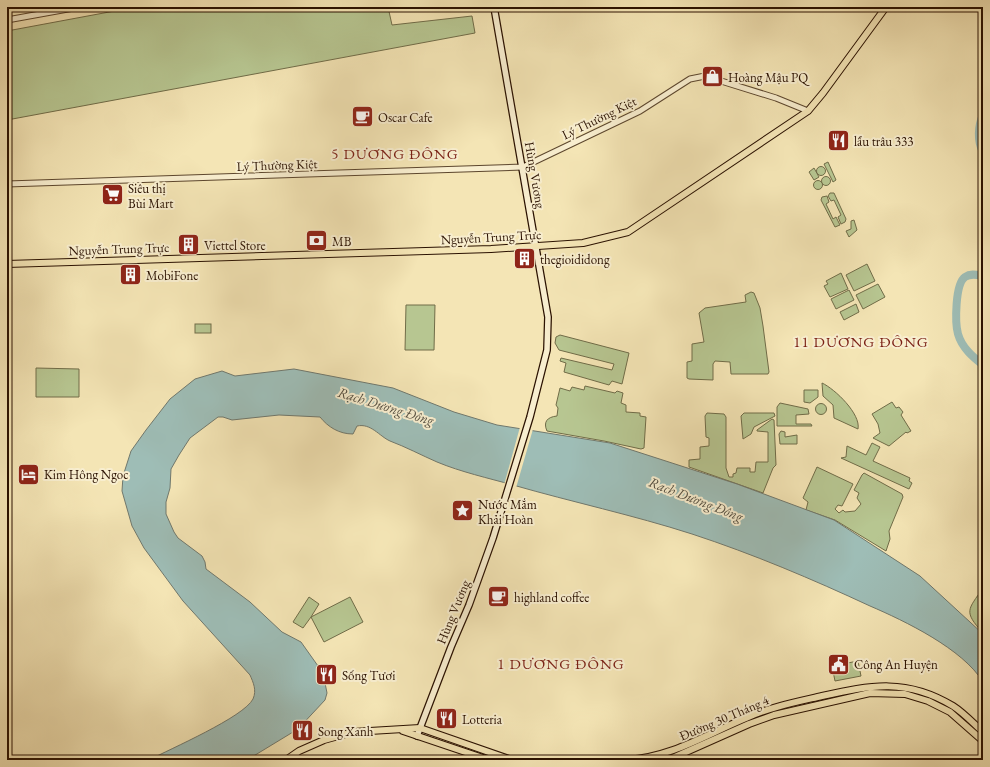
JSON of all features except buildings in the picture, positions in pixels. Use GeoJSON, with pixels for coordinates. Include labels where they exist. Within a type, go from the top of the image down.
{"type":"FeatureCollection","features":[{"type":"Feature","properties":{"kind":"main road","name":"Hùng Vương"},"geometry":{"type":"LineString","coordinates":[[417,736],[451,647],[469,605],[493,538],[530,417],[548,342],[548,317],[494,7]]}},
{"type":"Feature","properties":{"kind":"main road","name":"Nguyễn Trung Trực"},"geometry":{"type":"LineString","coordinates":[[7,264],[483,250],[588,243],[628,232],[808,111],[823,94],[886,7]]}},
{"type":"Feature","properties":{"kind":"main road","name":"Đường 30 Tháng 4"},"geometry":{"type":"LineString","coordinates":[[671,757],[746,718],[777,706],[870,690],[907,688],[926,693],[954,706],[983,732]]}},
{"type":"Feature","properties":{"kind":"main road","name":"Đường 30 Tháng 4"},"geometry":{"type":"LineString","coordinates":[[627,760],[671,757],[749,724],[779,714],[870,690],[905,694],[928,701],[950,712],[983,741]]}},
{"type":"Feature","properties":{"kind":"main road"},"geometry":{"type":"LineString","coordinates":[[777,706],[779,714]]}},
{"type":"Feature","properties":{"kind":"main road"},"geometry":{"type":"LineString","coordinates":[[950,712],[954,706]]}},
{"type":"Feature","properties":{"kind":"main road"},"geometry":{"type":"LineString","coordinates":[[286,760],[299,751],[324,740],[353,732],[420,728],[512,760]]}},
{"type":"Feature","properties":{"kind":"main road"},"geometry":{"type":"LineString","coordinates":[[400,730],[489,760]]}},
{"type":"Feature","properties":{"kind":"main road"},"geometry":{"type":"LineString","coordinates":[[473,755],[475,748]]}},
{"type":"Feature","properties":{"kind":"street"},"geometry":{"type":"LineString","coordinates":[[7,20],[79,7]]}},
{"type":"Feature","properties":{"kind":"street","name":"Lý Thường Kiệt"},"geometry":{"type":"LineString","coordinates":[[7,184],[523,167],[640,111],[690,79],[705,76],[776,98],[808,111]]}},
{"type":"Feature","properties":{"kind":"green space"},"geometry":{"type":"Polygon","coordinates":[[[136,7],[388,7],[392,25],[472,16],[475,33],[7,120],[7,31],[136,7]]]}},
{"type":"Feature","properties":{"kind":"green space"},"geometry":{"type":"Polygon","coordinates":[[[828,162],[836,180],[833,182],[824,164],[828,162]]]}},
{"type":"Feature","properties":{"kind":"green space"},"geometry":{"type":"Polygon","coordinates":[[[819,167],[823,167],[825,171],[823,175],[819,175],[817,173],[817,169],[819,167]]]}},
{"type":"Feature","properties":{"kind":"green space"},"geometry":{"type":"Polygon","coordinates":[[[814,168],[819,177],[814,180],[809,172],[814,168]]]}},
{"type":"Feature","properties":{"kind":"green space"},"geometry":{"type":"Polygon","coordinates":[[[824,177],[828,177],[830,181],[828,185],[824,185],[822,183],[822,179],[824,177]]]}},
{"type":"Feature","properties":{"kind":"green space"},"geometry":{"type":"Polygon","coordinates":[[[816,181],[820,181],[822,185],[820,189],[816,189],[814,187],[814,183],[816,181]]]}},
{"type":"Feature","properties":{"kind":"green space"},"geometry":{"type":"Polygon","coordinates":[[[830,193],[834,193],[846,219],[845,222],[841,224],[838,217],[841,215],[834,200],[831,201],[828,196],[830,193]]]}},
{"type":"Feature","properties":{"kind":"green space"},"geometry":{"type":"Polygon","coordinates":[[[827,196],[829,202],[826,204],[833,219],[836,217],[840,225],[835,227],[821,200],[822,197],[827,196]]]}},
{"type":"Feature","properties":{"kind":"green space"},"geometry":{"type":"Polygon","coordinates":[[[854,220],[857,230],[849,237],[846,231],[851,229],[851,221],[854,220]]]}},
{"type":"Feature","properties":{"kind":"green space"},"geometry":{"type":"Polygon","coordinates":[[[867,264],[875,281],[854,291],[846,275],[867,264]]]}},
{"type":"Feature","properties":{"kind":"green space"},"geometry":{"type":"Polygon","coordinates":[[[841,273],[848,289],[830,297],[824,286],[828,284],[826,281],[841,273]]]}},
{"type":"Feature","properties":{"kind":"green space"},"geometry":{"type":"Polygon","coordinates":[[[878,284],[885,297],[863,309],[856,295],[878,284]]]}},
{"type":"Feature","properties":{"kind":"green space"},"geometry":{"type":"Polygon","coordinates":[[[849,290],[854,300],[836,309],[831,299],[849,290]]]}},
{"type":"Feature","properties":{"kind":"green space"},"geometry":{"type":"Polygon","coordinates":[[[751,292],[754,293],[760,308],[769,372],[768,374],[731,374],[730,362],[715,361],[713,364],[713,380],[687,378],[687,362],[692,361],[692,344],[704,342],[699,313],[705,308],[746,302],[745,295],[751,292]]]}},
{"type":"Feature","properties":{"kind":"green space"},"geometry":{"type":"Polygon","coordinates":[[[856,304],[859,312],[844,320],[840,312],[856,304]]]}},
{"type":"Feature","properties":{"kind":"green space"},"geometry":{"type":"Polygon","coordinates":[[[406,305],[435,305],[434,350],[405,350],[406,305]]]}},
{"type":"Feature","properties":{"kind":"green space"},"geometry":{"type":"Polygon","coordinates":[[[195,324],[211,324],[211,333],[195,333],[195,324]]]}},
{"type":"Feature","properties":{"kind":"green space"},"geometry":{"type":"Polygon","coordinates":[[[560,335],[629,353],[622,384],[612,381],[609,385],[564,372],[566,363],[560,361],[561,358],[612,370],[614,364],[559,350],[555,343],[556,337],[560,335]]]}},
{"type":"Feature","properties":{"kind":"green space"},"geometry":{"type":"Polygon","coordinates":[[[36,368],[79,369],[79,397],[36,397],[36,368]]]}},
{"type":"Feature","properties":{"kind":"green space"},"geometry":{"type":"Polygon","coordinates":[[[822,383],[840,396],[851,409],[858,423],[858,429],[834,418],[833,405],[823,396],[822,383]]]}},
{"type":"Feature","properties":{"kind":"green space"},"geometry":{"type":"Polygon","coordinates":[[[585,386],[615,393],[617,391],[623,393],[621,403],[626,405],[626,412],[640,413],[640,416],[646,417],[644,448],[641,449],[547,431],[545,425],[547,420],[557,416],[558,408],[556,405],[560,388],[570,391],[572,387],[584,390],[585,386]]]}},
{"type":"Feature","properties":{"kind":"green space"},"geometry":{"type":"Polygon","coordinates":[[[804,390],[818,390],[818,397],[810,403],[804,402],[804,390]]]}},
{"type":"Feature","properties":{"kind":"green space"},"geometry":{"type":"Polygon","coordinates":[[[892,402],[896,408],[899,407],[903,412],[901,415],[911,431],[906,432],[889,446],[873,438],[880,433],[878,424],[872,414],[892,402]]]}},
{"type":"Feature","properties":{"kind":"green space"},"geometry":{"type":"Polygon","coordinates":[[[780,403],[808,409],[809,414],[796,415],[796,424],[811,424],[812,426],[777,426],[777,407],[780,403]]]}},
{"type":"Feature","properties":{"kind":"green space"},"geometry":{"type":"Polygon","coordinates":[[[821,403],[825,405],[827,409],[825,413],[821,415],[817,413],[815,409],[817,405],[821,403]]]}},
{"type":"Feature","properties":{"kind":"green space"},"geometry":{"type":"Polygon","coordinates":[[[707,413],[724,414],[726,417],[726,468],[729,477],[733,477],[733,474],[736,473],[737,468],[750,468],[750,472],[755,472],[756,462],[768,462],[768,432],[757,430],[772,419],[774,420],[776,465],[773,468],[763,493],[689,467],[689,460],[700,459],[700,447],[709,446],[709,438],[706,437],[705,416],[707,413]]]}},
{"type":"Feature","properties":{"kind":"green space"},"geometry":{"type":"Polygon","coordinates":[[[744,413],[774,413],[775,416],[754,427],[751,434],[743,439],[741,416],[744,413]]]}},
{"type":"Feature","properties":{"kind":"green space"},"geometry":{"type":"Polygon","coordinates":[[[781,431],[785,432],[785,437],[797,435],[797,444],[780,444],[779,434],[781,431]]]}},
{"type":"Feature","properties":{"kind":"green space"},"geometry":{"type":"Polygon","coordinates":[[[872,443],[880,447],[873,461],[910,478],[909,481],[912,483],[909,489],[841,458],[846,457],[847,446],[866,455],[872,443]]]}},
{"type":"Feature","properties":{"kind":"green space"},"geometry":{"type":"Polygon","coordinates":[[[817,467],[853,484],[842,506],[838,505],[835,509],[839,513],[843,510],[845,512],[855,511],[861,504],[857,498],[859,493],[854,490],[864,473],[902,494],[903,497],[889,531],[890,539],[886,551],[835,520],[806,510],[808,502],[803,498],[817,467]]]}},
{"type":"Feature","properties":{"kind":"green space"},"geometry":{"type":"Polygon","coordinates":[[[983,588],[983,633],[972,620],[970,610],[983,588]]]}},
{"type":"Feature","properties":{"kind":"green space"},"geometry":{"type":"Polygon","coordinates":[[[309,597],[319,604],[303,628],[293,622],[309,597]]]}},
{"type":"Feature","properties":{"kind":"green space"},"geometry":{"type":"Polygon","coordinates":[[[350,597],[363,622],[324,642],[311,617],[350,597]]]}},
{"type":"Feature","properties":{"kind":"green space"},"geometry":{"type":"Polygon","coordinates":[[[858,661],[861,676],[835,681],[832,666],[858,661]]]}},
{"type":"Feature","properties":{"kind":"water"},"geometry":{"type":"Polygon","coordinates":[[[294,369],[393,388],[454,412],[497,425],[610,443],[737,484],[834,520],[920,576],[983,634],[983,682],[962,658],[948,647],[916,628],[884,612],[760,558],[692,534],[455,469],[390,441],[367,426],[357,426],[353,434],[348,434],[334,429],[320,417],[279,415],[232,420],[218,417],[190,438],[171,469],[170,488],[166,502],[166,514],[178,538],[202,556],[206,569],[250,602],[282,632],[301,642],[323,673],[327,693],[325,700],[298,729],[247,760],[149,760],[206,732],[236,715],[253,699],[255,689],[250,675],[183,601],[144,548],[132,526],[122,491],[123,476],[131,451],[170,399],[195,379],[222,371],[235,376],[294,369]]]}},
{"type":"Feature","properties":{"kind":"pier"},"geometry":{"type":"Polygon","coordinates":[[[520,427],[533,429],[516,488],[504,485],[520,427]]]}},
{"type":"Feature","properties":{"kind":"waterway","name":"Rạch Dương Đông"},"geometry":{"type":"LineString","coordinates":[[983,115],[979,134],[983,152]]}},
{"type":"Feature","properties":{"kind":"waterway","name":"Rạch Dương Đông"},"geometry":{"type":"LineString","coordinates":[[983,276],[970,275],[965,277],[962,281],[959,287],[956,313],[957,329],[962,344],[968,352],[983,365]]}},
{"type":"Feature","properties":{"kind":"place","name":"Hoàng Mậu PQ"},"geometry":{"type":"Point","coordinates":[713,77]}},
{"type":"Feature","properties":{"kind":"place","name":"Oscar Cafe"},"geometry":{"type":"Point","coordinates":[362,117]}},
{"type":"Feature","properties":{"kind":"place","name":"lẩu trâu 333"},"geometry":{"type":"Point","coordinates":[838,141]}},
{"type":"Feature","properties":{"kind":"place","name":"Siêu thị Bùi Mart"},"geometry":{"type":"Point","coordinates":[112,195]}},
{"type":"Feature","properties":{"kind":"place","name":"MB"},"geometry":{"type":"Point","coordinates":[317,241]}},
{"type":"Feature","properties":{"kind":"place","name":"Viettel Store"},"geometry":{"type":"Point","coordinates":[189,245]}},
{"type":"Feature","properties":{"kind":"place","name":"thegioididong"},"geometry":{"type":"Point","coordinates":[524,259]}},
{"type":"Feature","properties":{"kind":"place","name":"MobiFone"},"geometry":{"type":"Point","coordinates":[130,275]}},
{"type":"Feature","properties":{"kind":"place","name":"Kim Hông Ngoc"},"geometry":{"type":"Point","coordinates":[29,474]}},
{"type":"Feature","properties":{"kind":"place","name":"Nước Mắm Khải Hoàn"},"geometry":{"type":"Point","coordinates":[462,511]}},
{"type":"Feature","properties":{"kind":"place","name":"highland coffee"},"geometry":{"type":"Point","coordinates":[499,597]}},
{"type":"Feature","properties":{"kind":"place","name":"Công An Huyện"},"geometry":{"type":"Point","coordinates":[839,664]}},
{"type":"Feature","properties":{"kind":"place","name":"Sống Tươi"},"geometry":{"type":"Point","coordinates":[326,675]}},
{"type":"Feature","properties":{"kind":"place","name":"Lotteria"},"geometry":{"type":"Point","coordinates":[446,719]}},
{"type":"Feature","properties":{"kind":"place","name":"Song Xanh"},"geometry":{"type":"Point","coordinates":[303,731]}},
{"type":"Feature","properties":{"kind":"district","name":"5 DƯƠNG ĐÔNG"},"geometry":{"type":"Point","coordinates":[395,153]}},
{"type":"Feature","properties":{"kind":"district","name":"11 DƯƠNG ĐÔNG"},"geometry":{"type":"Point","coordinates":[861,341]}},
{"type":"Feature","properties":{"kind":"district","name":"1 DƯƠNG ĐÔNG"},"geometry":{"type":"Point","coordinates":[561,663]}}]}
